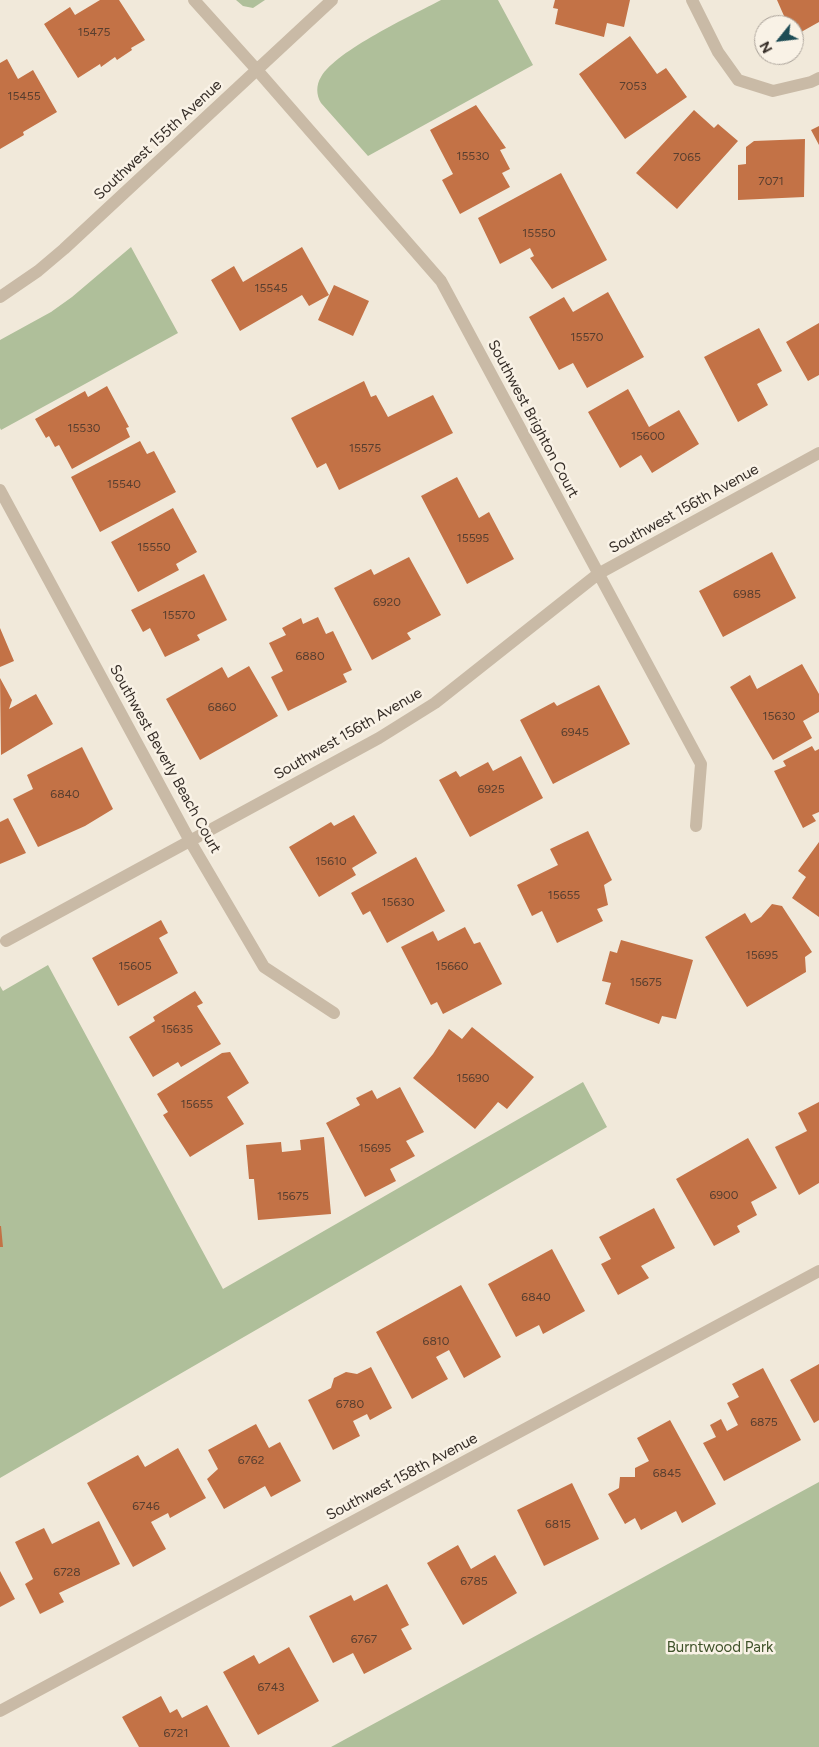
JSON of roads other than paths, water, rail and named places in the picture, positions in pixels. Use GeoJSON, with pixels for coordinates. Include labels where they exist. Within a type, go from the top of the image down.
{"type":"FeatureCollection","features":[{"type":"Feature","properties":{"kind":"street","name":"Southwest Brighton Court"},"geometry":{"type":"LineString","coordinates":[[194,0],[441,281],[701,764],[696,826]]}},
{"type":"Feature","properties":{"kind":"street","name":"Southwest 155th Avenue"},"geometry":{"type":"LineString","coordinates":[[0,297],[64,249],[332,0]]}},
{"type":"Feature","properties":{"kind":"street"},"geometry":{"type":"LineString","coordinates":[[692,0],[718,52],[738,80],[773,91],[819,78]]}},
{"type":"Feature","properties":{"kind":"street","name":"Southwest 156th Avenue"},"geometry":{"type":"LineString","coordinates":[[6,941],[379,738],[435,703],[598,574],[819,453]]}},
{"type":"Feature","properties":{"kind":"street","name":"Southwest Beverly Beach Court"},"geometry":{"type":"LineString","coordinates":[[0,490],[190,841],[264,967],[334,1014]]}},
{"type":"Feature","properties":{"kind":"street","name":"Southwest 158th Avenue"},"geometry":{"type":"LineString","coordinates":[[0,1711],[819,1272]]}},
{"type":"Feature","properties":{"kind":"park label","name":"Burntwood Park"},"geometry":{"type":"Point","coordinates":[720,1648]}}]}
